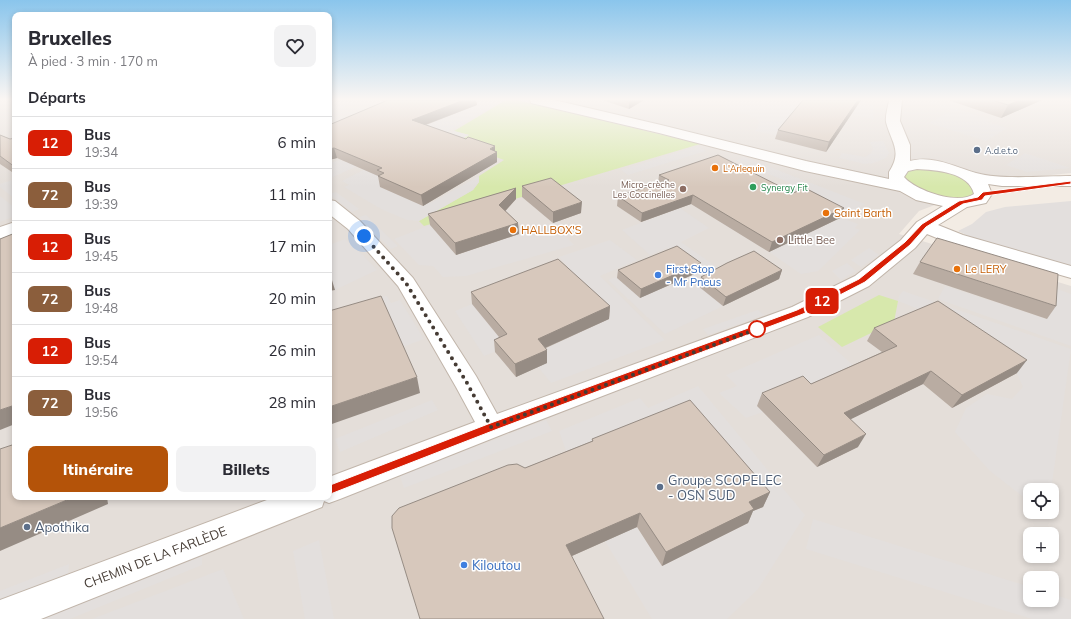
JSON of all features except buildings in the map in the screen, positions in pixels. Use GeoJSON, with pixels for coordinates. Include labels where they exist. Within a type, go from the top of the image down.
{"type":"FeatureCollection","features":[{"type":"Feature","properties":{"kind":"street"},"geometry":{"type":"LineString","coordinates":[[661,129],[805,166],[912,191],[940,201],[961,203],[980,199],[983,194],[981,186],[970,177],[935,165],[915,154],[903,145],[896,129]]}},
{"type":"Feature","properties":{"kind":"street"},"geometry":{"type":"LineString","coordinates":[[903,145],[899,170],[896,177],[899,182],[912,191],[928,215],[926,224]]}},
{"type":"Feature","properties":{"kind":"street"},"geometry":{"type":"LineString","coordinates":[[843,174],[899,170],[916,164],[935,165]]}},
{"type":"Feature","properties":{"kind":"street"},"geometry":{"type":"LineString","coordinates":[[970,177],[1002,181],[1071,182]]}},
{"type":"Feature","properties":{"kind":"street"},"geometry":{"type":"LineString","coordinates":[[983,194],[1071,182]]}},
{"type":"Feature","properties":{"kind":"street"},"geometry":{"type":"LineString","coordinates":[[332,489],[491,427],[800,312],[862,281],[908,244],[926,224],[961,203]]}},
{"type":"Feature","properties":{"kind":"street"},"geometry":{"type":"LineString","coordinates":[[332,207],[354,225],[406,283],[467,383],[491,427]]}},
{"type":"Feature","properties":{"kind":"street"},"geometry":{"type":"LineString","coordinates":[[926,224],[956,239],[1071,272]]}},
{"type":"Feature","properties":{"kind":"street"},"geometry":{"type":"LineString","coordinates":[[0,233],[12,229]]}},
{"type":"Feature","properties":{"kind":"street","name":"CHEMIN DE LA FARLÈDE"},"geometry":{"type":"LineString","coordinates":[[0,618],[302,500]]}},
{"type":"Feature","properties":{"kind":"shaded area"},"geometry":{"type":"Polygon","coordinates":[[[0,129],[12,129],[12,500],[332,500],[332,129],[1071,129],[1071,173],[1000,180],[919,211],[899,234],[1071,286],[1071,619],[0,619],[0,129]]]}},
{"type":"Feature","properties":{"kind":"shaded area"},"geometry":{"type":"Polygon","coordinates":[[[433,129],[453,129],[444,134],[433,129]]]}},
{"type":"Feature","properties":{"kind":"shaded area"},"geometry":{"type":"Polygon","coordinates":[[[757,129],[784,129],[778,136],[755,131],[757,129]]]}},
{"type":"Feature","properties":{"kind":"shaded area"},"geometry":{"type":"Polygon","coordinates":[[[948,129],[1006,129],[986,141],[948,129]]]}},
{"type":"Feature","properties":{"kind":"shaded area"},"geometry":{"type":"Polygon","coordinates":[[[454,131],[469,135],[380,187],[419,204],[425,201],[431,203],[479,176],[479,182],[473,190],[419,221],[407,220],[381,209],[344,187],[349,185],[342,181],[367,168],[442,138],[454,131]]]}},
{"type":"Feature","properties":{"kind":"shaded area"},"geometry":{"type":"Polygon","coordinates":[[[421,137],[332,178],[332,162],[340,160],[346,162],[421,137]]]}},
{"type":"Feature","properties":{"kind":"shaded area"},"geometry":{"type":"Polygon","coordinates":[[[883,141],[889,153],[886,158],[874,163],[865,164],[839,158],[842,153],[865,157],[871,153],[873,149],[870,142],[883,141]]]}},
{"type":"Feature","properties":{"kind":"shaded area"},"geometry":{"type":"Polygon","coordinates":[[[698,146],[706,151],[628,175],[621,170],[698,146]]]}},
{"type":"Feature","properties":{"kind":"shaded area"},"geometry":{"type":"Polygon","coordinates":[[[1025,153],[1070,168],[1027,172],[1006,165],[1025,153]]]}},
{"type":"Feature","properties":{"kind":"shaded area"},"geometry":{"type":"Polygon","coordinates":[[[744,157],[865,204],[842,218],[858,224],[855,228],[860,230],[818,271],[801,274],[769,252],[841,218],[801,198],[792,204],[733,230],[721,223],[777,201],[766,196],[791,183],[735,161],[744,157]]]}},
{"type":"Feature","properties":{"kind":"shaded area"},"geometry":{"type":"Polygon","coordinates":[[[12,180],[12,197],[0,187],[0,184],[12,180]]]}},
{"type":"Feature","properties":{"kind":"shaded area"},"geometry":{"type":"Polygon","coordinates":[[[336,192],[359,209],[352,212],[332,196],[332,193],[336,192]]]}},
{"type":"Feature","properties":{"kind":"shaded area"},"geometry":{"type":"Polygon","coordinates":[[[0,196],[12,206],[12,217],[0,222],[0,196]]]}},
{"type":"Feature","properties":{"kind":"shaded area"},"geometry":{"type":"Polygon","coordinates":[[[1071,201],[1071,269],[980,242],[958,231],[972,224],[986,212],[1005,207],[1071,201]]]}},
{"type":"Feature","properties":{"kind":"shaded area"},"geometry":{"type":"Polygon","coordinates":[[[680,208],[709,228],[681,242],[724,272],[706,291],[723,306],[665,334],[608,280],[617,278],[675,254],[667,248],[650,255],[622,230],[680,208]]]}},
{"type":"Feature","properties":{"kind":"shaded area"},"geometry":{"type":"Polygon","coordinates":[[[366,215],[398,246],[391,249],[359,217],[366,215]]]}},
{"type":"Feature","properties":{"kind":"shaded area"},"geometry":{"type":"Polygon","coordinates":[[[558,221],[574,234],[566,237],[574,245],[466,276],[443,277],[433,266],[419,265],[394,239],[430,225],[457,255],[558,221]]]}},
{"type":"Feature","properties":{"kind":"shaded area"},"geometry":{"type":"Polygon","coordinates":[[[345,239],[377,270],[335,290],[332,282],[332,244],[345,239]]]}},
{"type":"Feature","properties":{"kind":"shaded area"},"geometry":{"type":"Polygon","coordinates":[[[610,240],[637,260],[600,276],[665,340],[551,383],[538,367],[547,363],[538,351],[558,271],[568,266],[559,257],[610,240]]]}},
{"type":"Feature","properties":{"kind":"shaded area"},"geometry":{"type":"Polygon","coordinates":[[[869,248],[879,255],[861,267],[851,260],[869,248]]]}},
{"type":"Feature","properties":{"kind":"shaded area"},"geometry":{"type":"Polygon","coordinates":[[[847,263],[856,271],[841,280],[832,271],[847,263]]]}},
{"type":"Feature","properties":{"kind":"shaded area"},"geometry":{"type":"Polygon","coordinates":[[[945,286],[1046,319],[1049,286],[1071,294],[1071,346],[938,299],[945,286]]]}},
{"type":"Feature","properties":{"kind":"shaded area"},"geometry":{"type":"Polygon","coordinates":[[[903,291],[1071,349],[1052,483],[1023,483],[1023,497],[990,471],[955,432],[966,408],[987,394],[1012,399],[1023,387],[1017,373],[931,314],[898,301],[899,296],[903,291]]]}},
{"type":"Feature","properties":{"kind":"shaded area"},"geometry":{"type":"Polygon","coordinates":[[[387,296],[391,303],[400,300],[424,339],[400,348],[368,317],[363,300],[387,296]]]}},
{"type":"Feature","properties":{"kind":"shaded area"},"geometry":{"type":"Polygon","coordinates":[[[472,304],[507,347],[484,356],[455,311],[472,304]]]}},
{"type":"Feature","properties":{"kind":"shaded area"},"geometry":{"type":"Polygon","coordinates":[[[758,310],[764,315],[708,335],[703,329],[758,310]]]}},
{"type":"Feature","properties":{"kind":"shaded area"},"geometry":{"type":"Polygon","coordinates":[[[819,335],[854,366],[798,389],[763,412],[746,418],[719,393],[737,386],[726,375],[819,335]]]}},
{"type":"Feature","properties":{"kind":"shaded area"},"geometry":{"type":"Polygon","coordinates":[[[698,386],[805,515],[758,589],[727,619],[652,619],[605,541],[637,527],[662,566],[747,523],[571,465],[559,431],[640,398],[648,408],[698,386]]]}},
{"type":"Feature","properties":{"kind":"shaded area"},"geometry":{"type":"Polygon","coordinates":[[[432,400],[438,410],[340,452],[335,439],[432,400]]]}},
{"type":"Feature","properties":{"kind":"shaded area"},"geometry":{"type":"Polygon","coordinates":[[[546,420],[552,431],[404,488],[400,476],[546,420]]]}},
{"type":"Feature","properties":{"kind":"shaded area"},"geometry":{"type":"Polygon","coordinates":[[[813,519],[1023,585],[1023,607],[1059,607],[1059,596],[1071,600],[1071,619],[1032,619],[806,549],[813,519]]]}},
{"type":"Feature","properties":{"kind":"shaded area"},"geometry":{"type":"Polygon","coordinates":[[[319,540],[334,619],[305,619],[293,551],[319,540]]]}},
{"type":"Feature","properties":{"kind":"shaded area"},"geometry":{"type":"Polygon","coordinates":[[[202,555],[202,565],[70,619],[35,619],[202,555]]]}},
{"type":"Feature","properties":{"kind":"shaded area"},"geometry":{"type":"Polygon","coordinates":[[[69,564],[68,577],[0,604],[0,591],[69,564]]]}},
{"type":"Feature","properties":{"kind":"shaded area"},"geometry":{"type":"Polygon","coordinates":[[[223,569],[244,619],[92,619],[223,569]]]}},
{"type":"Feature","properties":{"kind":"green space"},"geometry":{"type":"Polygon","coordinates":[[[458,129],[637,129],[700,144],[424,226],[419,221],[473,190],[479,182],[479,176],[504,160],[456,142],[469,135],[454,131],[458,129]]]}},
{"type":"Feature","properties":{"kind":"green space"},"geometry":{"type":"Polygon","coordinates":[[[916,164],[970,177],[980,199],[929,198],[897,172],[916,164]]]}},
{"type":"Feature","properties":{"kind":"green space"},"geometry":{"type":"Polygon","coordinates":[[[879,295],[898,301],[894,322],[842,347],[818,327],[879,295]]]}},
{"type":"Feature","properties":{"kind":"bus line","name":"12"},"geometry":{"type":"LineString","coordinates":[[332,489],[491,427],[800,312],[862,281],[908,244],[924,226],[944,212],[961,203],[972,202],[980,199],[983,194],[1011,189],[1071,183]]}},
{"type":"Feature","properties":{"kind":"place","name":"A.d.e.t.o"},"geometry":{"type":"Point","coordinates":[977,150]}},
{"type":"Feature","properties":{"kind":"place","name":"L'Arlequin"},"geometry":{"type":"Point","coordinates":[715,168]}},
{"type":"Feature","properties":{"kind":"place","name":"Synergy Fit"},"geometry":{"type":"Point","coordinates":[753,187]}},
{"type":"Feature","properties":{"kind":"place","name":"Micro-crèche Les Coccinelles"},"geometry":{"type":"Point","coordinates":[683,189]}},
{"type":"Feature","properties":{"kind":"place","name":"Saint Barth"},"geometry":{"type":"Point","coordinates":[826,213]}},
{"type":"Feature","properties":{"kind":"place","name":"HALLBOX'S"},"geometry":{"type":"Point","coordinates":[513,230]}},
{"type":"Feature","properties":{"kind":"place","name":"Little Bee"},"geometry":{"type":"Point","coordinates":[780,240]}},
{"type":"Feature","properties":{"kind":"place","name":"Le LERY"},"geometry":{"type":"Point","coordinates":[957,269]}},
{"type":"Feature","properties":{"kind":"place","name":"First Stop - Mr Pneus"},"geometry":{"type":"Point","coordinates":[658,275]}},
{"type":"Feature","properties":{"kind":"place","name":"Groupe SCOPELEC - OSN SUD"},"geometry":{"type":"Point","coordinates":[660,487]}},
{"type":"Feature","properties":{"kind":"place","name":"Apothika"},"geometry":{"type":"Point","coordinates":[27,527]}},
{"type":"Feature","properties":{"kind":"place","name":"Kiloutou"},"geometry":{"type":"Point","coordinates":[464,565]}},
{"type":"Feature","properties":{"kind":"route"},"geometry":{"type":"LineString","coordinates":[[364,236],[406,283],[467,383],[491,427],[757,329]]}}]}
